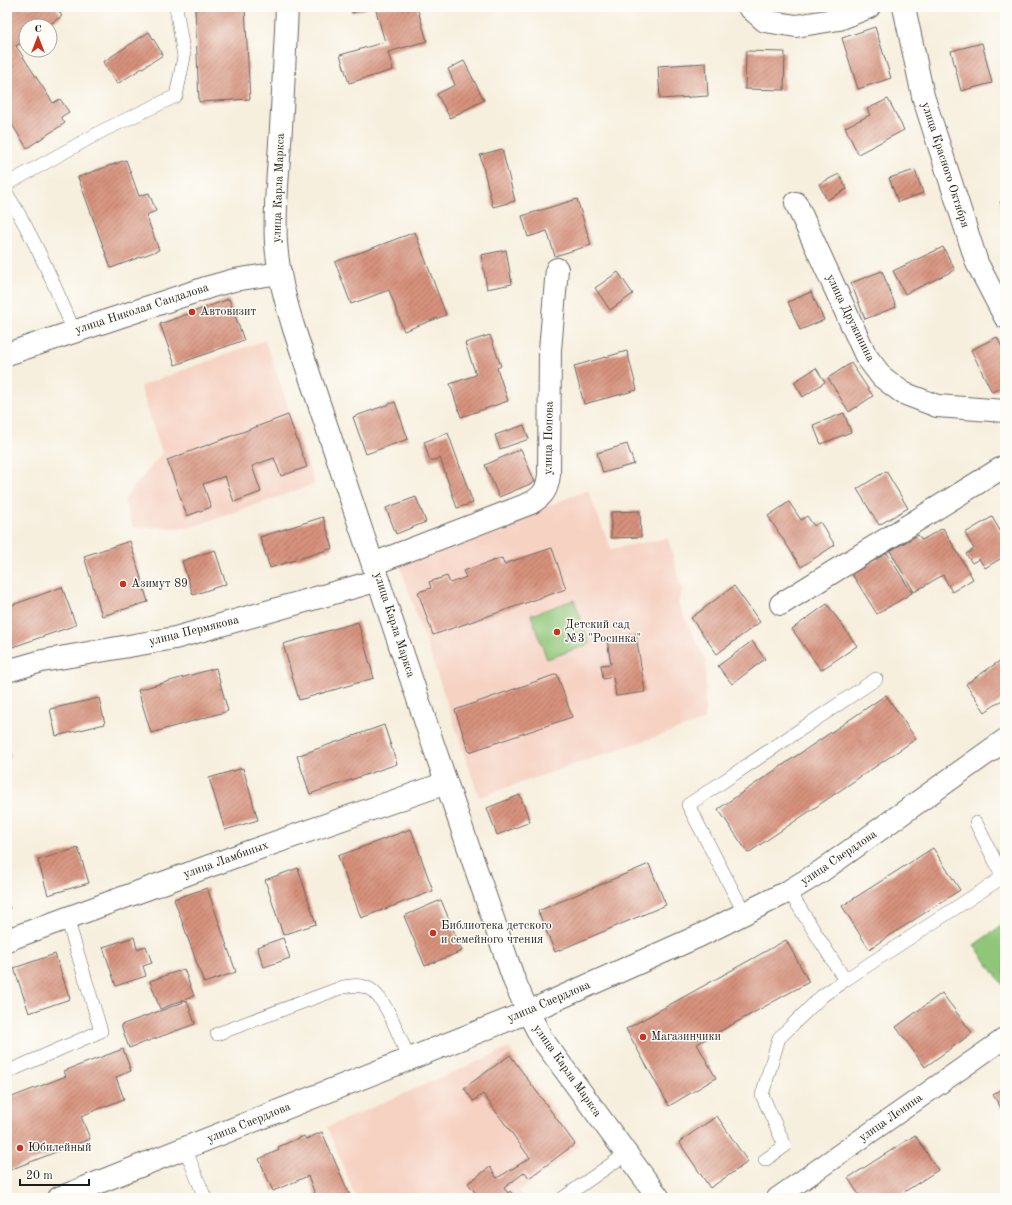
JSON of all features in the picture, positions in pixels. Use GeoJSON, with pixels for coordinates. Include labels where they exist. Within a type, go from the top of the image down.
{"type":"FeatureCollection","features":[{"type":"Feature","properties":{"kind":"street","name":"улица Карла Маркса"},"geometry":{"type":"LineString","coordinates":[[287,7],[285,76],[275,212],[276,243],[280,273],[287,306],[294,329],[446,784],[514,980],[542,1039],[659,1198]]}},
{"type":"Feature","properties":{"kind":"street"},"geometry":{"type":"LineString","coordinates":[[749,7],[764,21],[796,26],[839,19],[869,7]]}},
{"type":"Feature","properties":{"kind":"street","name":"улица Красного Октября"},"geometry":{"type":"LineString","coordinates":[[904,7],[923,96],[974,256],[1005,317]]}},
{"type":"Feature","properties":{"kind":"street","name":"улица Дружинина"},"geometry":{"type":"LineString","coordinates":[[796,203],[866,356],[882,377],[903,393],[937,406],[1005,411]]}},
{"type":"Feature","properties":{"kind":"street","name":"улица Попова"},"geometry":{"type":"LineString","coordinates":[[376,572],[532,503],[542,496],[548,485],[549,475],[550,350],[557,269]]}},
{"type":"Feature","properties":{"kind":"street","name":"улица Николая Сандалова"},"geometry":{"type":"LineString","coordinates":[[7,354],[209,287],[234,280],[280,273]]}},
{"type":"Feature","properties":{"kind":"street"},"geometry":{"type":"LineString","coordinates":[[781,604],[1005,466]]}},
{"type":"Feature","properties":{"kind":"street","name":"улица Пермякова"},"geometry":{"type":"LineString","coordinates":[[7,671],[42,660],[175,638],[376,572]]}},
{"type":"Feature","properties":{"kind":"street","name":"улица Свердлова"},"geometry":{"type":"LineString","coordinates":[[59,1198],[528,1012],[745,914],[789,892],[820,872],[1005,740]]}},
{"type":"Feature","properties":{"kind":"street","name":"улица Ламбиных"},"geometry":{"type":"LineString","coordinates":[[7,940],[238,856],[446,784]]}},
{"type":"Feature","properties":{"kind":"street","name":"улица Ленина"},"geometry":{"type":"LineString","coordinates":[[777,1198],[1005,1038]]}},
{"type":"Feature","properties":{"kind":"lane"},"geometry":{"type":"LineString","coordinates":[[7,184],[104,130],[176,96],[184,57],[176,7]]}},
{"type":"Feature","properties":{"kind":"lane"},"geometry":{"type":"LineString","coordinates":[[7,194],[25,223],[45,264],[74,331]]}},
{"type":"Feature","properties":{"kind":"lane"},"geometry":{"type":"LineString","coordinates":[[745,914],[688,805],[876,678]]}},
{"type":"Feature","properties":{"kind":"lane"},"geometry":{"type":"LineString","coordinates":[[764,1160],[785,1146],[762,1095],[779,1038],[822,996],[844,980],[1003,876],[976,823]]}},
{"type":"Feature","properties":{"kind":"lane"},"geometry":{"type":"LineString","coordinates":[[789,892],[844,980]]}},
{"type":"Feature","properties":{"kind":"lane"},"geometry":{"type":"LineString","coordinates":[[7,1072],[101,1031],[67,918]]}},
{"type":"Feature","properties":{"kind":"lane"},"geometry":{"type":"LineString","coordinates":[[217,1034],[344,987],[355,985],[367,987],[377,994],[385,1005],[409,1060]]}},
{"type":"Feature","properties":{"kind":"lane"},"geometry":{"type":"LineString","coordinates":[[185,1148],[205,1198]]}},
{"type":"Feature","properties":{"kind":"lane"},"geometry":{"type":"LineString","coordinates":[[563,1198],[626,1154]]}},
{"type":"Feature","properties":{"kind":"shaded area"},"geometry":{"type":"Polygon","coordinates":[[[265,340],[315,484],[189,528],[133,527],[124,500],[162,453],[140,386],[265,340]]]}},
{"type":"Feature","properties":{"kind":"shaded area","name":"Детский сад №3 \"Росинка\""},"geometry":{"type":"Polygon","coordinates":[[[588,490],[611,549],[668,538],[682,590],[678,604],[706,661],[705,720],[479,797],[399,563],[588,490]]]}},
{"type":"Feature","properties":{"kind":"shaded area"},"geometry":{"type":"Polygon","coordinates":[[[509,1048],[580,1145],[519,1191],[524,1198],[356,1198],[327,1127],[509,1048]]]}},
{"type":"Feature","properties":{"kind":"green space"},"geometry":{"type":"Polygon","coordinates":[[[574,600],[590,644],[547,659],[531,615],[574,600]]]}},
{"type":"Feature","properties":{"kind":"green space"},"geometry":{"type":"Polygon","coordinates":[[[1005,923],[1005,988],[974,945],[1005,923]]]}},
{"type":"Feature","properties":{"kind":"building"},"geometry":{"type":"Polygon","coordinates":[[[14,7],[56,7],[62,16],[58,19],[18,18],[18,45],[16,46],[18,49],[18,58],[24,58],[53,103],[60,99],[69,112],[61,117],[65,123],[27,148],[7,117],[7,12],[14,7]]]}},
{"type":"Feature","properties":{"kind":"building"},"geometry":{"type":"Polygon","coordinates":[[[195,7],[245,7],[250,99],[199,102],[195,7]]]}},
{"type":"Feature","properties":{"kind":"building"},"geometry":{"type":"Polygon","coordinates":[[[351,7],[371,7],[352,13],[351,7]]]}},
{"type":"Feature","properties":{"kind":"building"},"geometry":{"type":"Polygon","coordinates":[[[375,7],[417,7],[427,41],[388,52],[393,70],[349,83],[340,55],[385,42],[375,7]]]}},
{"type":"Feature","properties":{"kind":"building"},"geometry":{"type":"Polygon","coordinates":[[[875,27],[891,78],[858,89],[842,38],[875,27]]]}},
{"type":"Feature","properties":{"kind":"building"},"geometry":{"type":"Polygon","coordinates":[[[149,32],[163,55],[117,84],[103,62],[149,32]]]}},
{"type":"Feature","properties":{"kind":"building"},"geometry":{"type":"Polygon","coordinates":[[[982,43],[992,83],[961,91],[951,51],[982,43]]]}},
{"type":"Feature","properties":{"kind":"building"},"geometry":{"type":"Polygon","coordinates":[[[746,51],[785,52],[784,90],[745,89],[746,51]]]}},
{"type":"Feature","properties":{"kind":"building"},"geometry":{"type":"Polygon","coordinates":[[[464,61],[484,100],[450,118],[437,94],[455,85],[448,69],[464,61]]]}},
{"type":"Feature","properties":{"kind":"building"},"geometry":{"type":"Polygon","coordinates":[[[706,63],[708,96],[660,99],[658,66],[706,63]]]}},
{"type":"Feature","properties":{"kind":"building"},"geometry":{"type":"Polygon","coordinates":[[[888,99],[904,130],[858,154],[845,127],[870,115],[867,109],[888,99]]]}},
{"type":"Feature","properties":{"kind":"building"},"geometry":{"type":"Polygon","coordinates":[[[502,149],[515,201],[493,207],[480,155],[502,149]]]}},
{"type":"Feature","properties":{"kind":"building"},"geometry":{"type":"Polygon","coordinates":[[[126,160],[139,196],[149,193],[156,211],[146,215],[159,250],[111,268],[78,177],[126,160]]]}},
{"type":"Feature","properties":{"kind":"building"},"geometry":{"type":"Polygon","coordinates":[[[915,170],[923,193],[898,202],[889,178],[915,170]]]}},
{"type":"Feature","properties":{"kind":"building"},"geometry":{"type":"Polygon","coordinates":[[[839,174],[847,189],[827,200],[819,184],[839,174]]]}},
{"type":"Feature","properties":{"kind":"building"},"geometry":{"type":"Polygon","coordinates":[[[577,199],[591,245],[555,256],[547,231],[528,237],[522,216],[577,199]]]}},
{"type":"Feature","properties":{"kind":"building"},"geometry":{"type":"Polygon","coordinates":[[[1005,200],[1005,214],[1000,202],[1005,200]]]}},
{"type":"Feature","properties":{"kind":"building"},"geometry":{"type":"Polygon","coordinates":[[[415,232],[446,315],[404,331],[389,290],[351,304],[335,262],[415,232]]]}},
{"type":"Feature","properties":{"kind":"building"},"geometry":{"type":"Polygon","coordinates":[[[943,247],[955,270],[905,294],[893,271],[943,247]]]}},
{"type":"Feature","properties":{"kind":"building"},"geometry":{"type":"Polygon","coordinates":[[[506,250],[512,284],[487,289],[481,255],[506,250]]]}},
{"type":"Feature","properties":{"kind":"building"},"geometry":{"type":"Polygon","coordinates":[[[882,271],[896,307],[865,319],[851,283],[882,271]]]}},
{"type":"Feature","properties":{"kind":"building"},"geometry":{"type":"Polygon","coordinates":[[[618,272],[633,294],[610,310],[595,288],[618,272]]]}},
{"type":"Feature","properties":{"kind":"building"},"geometry":{"type":"Polygon","coordinates":[[[811,292],[824,320],[800,330],[788,302],[811,292]]]}},
{"type":"Feature","properties":{"kind":"building"},"geometry":{"type":"Polygon","coordinates":[[[229,299],[244,340],[175,365],[160,324],[229,299]]]}},
{"type":"Feature","properties":{"kind":"building"},"geometry":{"type":"Polygon","coordinates":[[[490,335],[501,366],[497,368],[508,401],[461,417],[450,384],[476,375],[465,343],[490,335]]]}},
{"type":"Feature","properties":{"kind":"building"},"geometry":{"type":"Polygon","coordinates":[[[997,337],[1005,353],[1005,386],[992,392],[971,350],[997,337]]]}},
{"type":"Feature","properties":{"kind":"building"},"geometry":{"type":"Polygon","coordinates":[[[627,351],[637,390],[584,404],[574,366],[627,351]]]}},
{"type":"Feature","properties":{"kind":"building"},"geometry":{"type":"Polygon","coordinates":[[[851,363],[873,396],[849,412],[828,378],[851,363]]]}},
{"type":"Feature","properties":{"kind":"building"},"geometry":{"type":"Polygon","coordinates":[[[816,368],[825,382],[803,397],[794,382],[816,368]]]}},
{"type":"Feature","properties":{"kind":"building"},"geometry":{"type":"Polygon","coordinates":[[[395,402],[408,439],[366,454],[353,417],[395,402]]]}},
{"type":"Feature","properties":{"kind":"building"},"geometry":{"type":"Polygon","coordinates":[[[844,413],[851,432],[821,444],[813,425],[844,413]]]}},
{"type":"Feature","properties":{"kind":"building"},"geometry":{"type":"Polygon","coordinates":[[[288,415],[307,467],[281,476],[274,458],[252,466],[261,492],[234,502],[225,476],[203,484],[211,507],[187,516],[167,460],[288,415]]]}},
{"type":"Feature","properties":{"kind":"building"},"geometry":{"type":"Polygon","coordinates":[[[524,425],[529,439],[500,449],[495,435],[524,425]]]}},
{"type":"Feature","properties":{"kind":"building"},"geometry":{"type":"Polygon","coordinates":[[[448,433],[473,503],[457,508],[440,458],[430,461],[424,442],[448,433]]]}},
{"type":"Feature","properties":{"kind":"building"},"geometry":{"type":"Polygon","coordinates":[[[627,444],[634,464],[603,473],[597,453],[627,444]]]}},
{"type":"Feature","properties":{"kind":"building"},"geometry":{"type":"Polygon","coordinates":[[[521,449],[535,482],[499,497],[485,465],[521,449]]]}},
{"type":"Feature","properties":{"kind":"building"},"geometry":{"type":"Polygon","coordinates":[[[886,471],[908,508],[879,525],[857,489],[886,471]]]}},
{"type":"Feature","properties":{"kind":"building"},"geometry":{"type":"Polygon","coordinates":[[[416,497],[426,522],[396,534],[386,508],[416,497]]]}},
{"type":"Feature","properties":{"kind":"building"},"geometry":{"type":"Polygon","coordinates":[[[789,502],[801,520],[807,516],[814,526],[820,522],[835,545],[801,567],[768,516],[789,502]]]}},
{"type":"Feature","properties":{"kind":"building"},"geometry":{"type":"Polygon","coordinates":[[[640,511],[641,537],[611,538],[611,512],[640,511]]]}},
{"type":"Feature","properties":{"kind":"building"},"geometry":{"type":"Polygon","coordinates":[[[323,517],[333,548],[270,568],[260,537],[323,517]]]}},
{"type":"Feature","properties":{"kind":"building"},"geometry":{"type":"Polygon","coordinates":[[[992,517],[1005,539],[1005,556],[985,568],[979,559],[972,563],[966,554],[974,549],[965,533],[992,517]]]}},
{"type":"Feature","properties":{"kind":"building"},"geometry":{"type":"Polygon","coordinates":[[[943,528],[973,579],[952,592],[943,575],[914,592],[890,551],[918,535],[922,540],[943,528]]]}},
{"type":"Feature","properties":{"kind":"building"},"geometry":{"type":"Polygon","coordinates":[[[130,541],[148,602],[102,616],[84,556],[130,541]]]}},
{"type":"Feature","properties":{"kind":"building"},"geometry":{"type":"Polygon","coordinates":[[[552,548],[566,589],[433,635],[418,592],[431,588],[429,582],[447,576],[450,583],[466,577],[463,571],[502,558],[504,564],[552,548]]]}},
{"type":"Feature","properties":{"kind":"building"},"geometry":{"type":"Polygon","coordinates":[[[215,550],[226,584],[193,595],[182,561],[215,550]]]}},
{"type":"Feature","properties":{"kind":"building"},"geometry":{"type":"Polygon","coordinates":[[[887,553],[912,593],[877,614],[852,574],[887,553]]]}},
{"type":"Feature","properties":{"kind":"building"},"geometry":{"type":"Polygon","coordinates":[[[734,586],[760,622],[717,654],[691,618],[734,586]]]}},
{"type":"Feature","properties":{"kind":"building"},"geometry":{"type":"Polygon","coordinates":[[[62,587],[76,625],[7,649],[7,607],[62,587]]]}},
{"type":"Feature","properties":{"kind":"building"},"geometry":{"type":"Polygon","coordinates":[[[827,604],[857,646],[821,670],[792,629],[827,604]]]}},
{"type":"Feature","properties":{"kind":"building"},"geometry":{"type":"Polygon","coordinates":[[[358,622],[374,678],[299,700],[283,644],[358,622]]]}},
{"type":"Feature","properties":{"kind":"building"},"geometry":{"type":"Polygon","coordinates":[[[636,635],[645,692],[616,696],[613,677],[603,679],[601,665],[611,664],[607,640],[636,635]]]}},
{"type":"Feature","properties":{"kind":"building"},"geometry":{"type":"Polygon","coordinates":[[[752,641],[765,659],[732,684],[718,666],[752,641]]]}},
{"type":"Feature","properties":{"kind":"building"},"geometry":{"type":"Polygon","coordinates":[[[1004,658],[1005,698],[985,712],[966,684],[1004,658]]]}},
{"type":"Feature","properties":{"kind":"building"},"geometry":{"type":"Polygon","coordinates":[[[216,668],[228,711],[151,733],[138,690],[216,668]]]}},
{"type":"Feature","properties":{"kind":"building"},"geometry":{"type":"Polygon","coordinates":[[[557,674],[572,717],[469,752],[455,710],[557,674]]]}},
{"type":"Feature","properties":{"kind":"building"},"geometry":{"type":"Polygon","coordinates":[[[886,695],[916,739],[748,853],[718,809],[886,695]]]}},
{"type":"Feature","properties":{"kind":"building"},"geometry":{"type":"Polygon","coordinates":[[[99,698],[105,724],[56,736],[50,709],[99,698]]]}},
{"type":"Feature","properties":{"kind":"building"},"geometry":{"type":"Polygon","coordinates":[[[384,725],[397,764],[310,794],[297,756],[384,725]]]}},
{"type":"Feature","properties":{"kind":"building"},"geometry":{"type":"Polygon","coordinates":[[[7,747],[11,757],[7,759],[7,747]]]}},
{"type":"Feature","properties":{"kind":"building"},"geometry":{"type":"Polygon","coordinates":[[[243,768],[258,820],[225,830],[209,778],[243,768]]]}},
{"type":"Feature","properties":{"kind":"building"},"geometry":{"type":"Polygon","coordinates":[[[520,795],[530,822],[497,835],[487,808],[520,795]]]}},
{"type":"Feature","properties":{"kind":"building"},"geometry":{"type":"Polygon","coordinates":[[[411,829],[433,891],[361,918],[338,856],[411,829]]]}},
{"type":"Feature","properties":{"kind":"building"},"geometry":{"type":"Polygon","coordinates":[[[78,848],[89,883],[48,895],[38,860],[78,848]]]}},
{"type":"Feature","properties":{"kind":"building"},"geometry":{"type":"Polygon","coordinates":[[[933,848],[960,890],[869,949],[842,906],[933,848]]]}},
{"type":"Feature","properties":{"kind":"building"},"geometry":{"type":"Polygon","coordinates":[[[649,864],[666,905],[555,952],[538,911],[649,864]]]}},
{"type":"Feature","properties":{"kind":"building"},"geometry":{"type":"Polygon","coordinates":[[[298,868],[316,924],[283,935],[265,880],[298,868]]]}},
{"type":"Feature","properties":{"kind":"building"},"geometry":{"type":"Polygon","coordinates":[[[207,888],[236,972],[204,983],[174,899],[207,888]]]}},
{"type":"Feature","properties":{"kind":"building","name":"Библиотека детского и семейного чтения"},"geometry":{"type":"Polygon","coordinates":[[[441,900],[462,951],[425,966],[404,916],[441,900]]]}},
{"type":"Feature","properties":{"kind":"building"},"geometry":{"type":"Polygon","coordinates":[[[7,901],[10,909],[7,910],[7,901]]]}},
{"type":"Feature","properties":{"kind":"building"},"geometry":{"type":"Polygon","coordinates":[[[134,937],[137,949],[146,946],[152,963],[143,966],[146,976],[116,986],[103,947],[134,937]]]}},
{"type":"Feature","properties":{"kind":"building"},"geometry":{"type":"Polygon","coordinates":[[[283,938],[290,958],[264,967],[257,947],[283,938]]]}},
{"type":"Feature","properties":{"kind":"building"},"geometry":{"type":"Polygon","coordinates":[[[786,940],[809,982],[697,1044],[716,1078],[669,1106],[626,1029],[786,940]]]}},
{"type":"Feature","properties":{"kind":"building"},"geometry":{"type":"Polygon","coordinates":[[[55,954],[70,999],[29,1013],[14,968],[55,954]]]}},
{"type":"Feature","properties":{"kind":"building"},"geometry":{"type":"Polygon","coordinates":[[[184,969],[194,996],[160,1009],[150,981],[184,969]]]}},
{"type":"Feature","properties":{"kind":"building"},"geometry":{"type":"Polygon","coordinates":[[[942,993],[972,1033],[925,1067],[896,1027],[942,993]]]}},
{"type":"Feature","properties":{"kind":"building"},"geometry":{"type":"Polygon","coordinates":[[[187,1001],[195,1024],[129,1048],[121,1025],[187,1001]]]}},
{"type":"Feature","properties":{"kind":"building"},"geometry":{"type":"Polygon","coordinates":[[[123,1049],[131,1071],[116,1077],[124,1099],[81,1116],[90,1139],[7,1171],[7,1099],[66,1076],[64,1071],[123,1049]]]}},
{"type":"Feature","properties":{"kind":"building"},"geometry":{"type":"Polygon","coordinates":[[[510,1055],[575,1144],[529,1178],[525,1172],[504,1188],[508,1193],[510,1191],[515,1198],[479,1198],[468,1183],[490,1167],[497,1178],[530,1158],[483,1094],[473,1101],[464,1088],[510,1055]]]}},
{"type":"Feature","properties":{"kind":"building"},"geometry":{"type":"Polygon","coordinates":[[[1005,1087],[1005,1114],[993,1095],[1005,1087]]]}},
{"type":"Feature","properties":{"kind":"building"},"geometry":{"type":"Polygon","coordinates":[[[717,1116],[748,1162],[710,1188],[679,1142],[717,1116]]]}},
{"type":"Feature","properties":{"kind":"building"},"geometry":{"type":"Polygon","coordinates":[[[322,1132],[351,1198],[309,1198],[315,1194],[308,1176],[273,1191],[259,1159],[279,1150],[278,1147],[304,1136],[306,1139],[322,1132]]]}},
{"type":"Feature","properties":{"kind":"building"},"geometry":{"type":"Polygon","coordinates":[[[915,1135],[938,1170],[895,1198],[861,1198],[848,1178],[915,1135]]]}},
{"type":"Feature","properties":{"kind":"place","name":"Автовизит"},"geometry":{"type":"Point","coordinates":[192,312]}},
{"type":"Feature","properties":{"kind":"place","name":"Азимут 89"},"geometry":{"type":"Point","coordinates":[123,584]}},
{"type":"Feature","properties":{"kind":"place","name":"Детский сад №3 \"Росинка\""},"geometry":{"type":"Point","coordinates":[557,632]}},
{"type":"Feature","properties":{"kind":"place","name":"Библиотека детского и семейного чтения"},"geometry":{"type":"Point","coordinates":[433,933]}},
{"type":"Feature","properties":{"kind":"place","name":"Магазинчики"},"geometry":{"type":"Point","coordinates":[643,1037]}},
{"type":"Feature","properties":{"kind":"place","name":"Юбилейный"},"geometry":{"type":"Point","coordinates":[20,1148]}}]}
